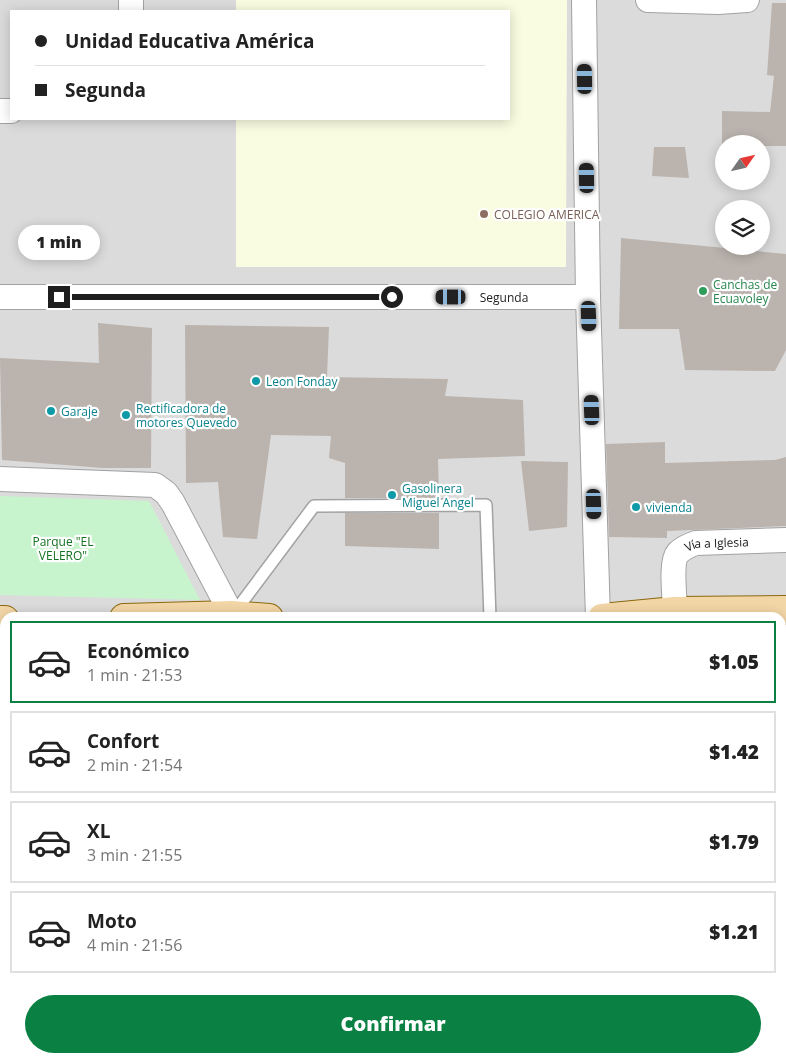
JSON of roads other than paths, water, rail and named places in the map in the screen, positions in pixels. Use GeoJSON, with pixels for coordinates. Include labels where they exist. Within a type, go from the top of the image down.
{"type":"FeatureCollection","features":[{"type":"Feature","properties":{"kind":"main road"},"geometry":{"type":"LineString","coordinates":[[719,612],[786,610]]}},
{"type":"Feature","properties":{"kind":"street"},"geometry":{"type":"LineString","coordinates":[[584,0],[588,297],[598,612]]}},
{"type":"Feature","properties":{"kind":"street"},"geometry":{"type":"LineString","coordinates":[[648,0],[747,0]]}},
{"type":"Feature","properties":{"kind":"street","name":"Segunda"},"geometry":{"type":"LineString","coordinates":[[0,297],[588,297]]}},
{"type":"Feature","properties":{"kind":"street"},"geometry":{"type":"LineString","coordinates":[[0,479],[155,485],[166,493],[173,503],[230,612]]}},
{"type":"Feature","properties":{"kind":"street","name":"Vía a Iglesia"},"geometry":{"type":"LineString","coordinates":[[686,612],[674,560],[678,553],[696,543],[786,540]]}},
{"type":"Feature","properties":{"kind":"lane"},"geometry":{"type":"LineString","coordinates":[[234,612],[314,506],[486,505],[490,612]]}},
{"type":"Feature","properties":{"kind":"place","name":"COLEGIO AMERICA"},"geometry":{"type":"Point","coordinates":[484,214]}},
{"type":"Feature","properties":{"kind":"place","name":"Canchas de Ecuavoley"},"geometry":{"type":"Point","coordinates":[703,291]}},
{"type":"Feature","properties":{"kind":"place","name":"Leon Fonday"},"geometry":{"type":"Point","coordinates":[256,381]}},
{"type":"Feature","properties":{"kind":"place","name":"Garaje"},"geometry":{"type":"Point","coordinates":[51,411]}},
{"type":"Feature","properties":{"kind":"place","name":"Rectificadora de motores Quevedo"},"geometry":{"type":"Point","coordinates":[126,415]}},
{"type":"Feature","properties":{"kind":"place","name":"Gasolinera Miguel Angel"},"geometry":{"type":"Point","coordinates":[392,495]}},
{"type":"Feature","properties":{"kind":"place","name":"vivienda"},"geometry":{"type":"Point","coordinates":[636,507]}},
{"type":"Feature","properties":{"kind":"park label","name":"Parque \"EL VELERO\""},"geometry":{"type":"Point","coordinates":[63,548]}}]}
